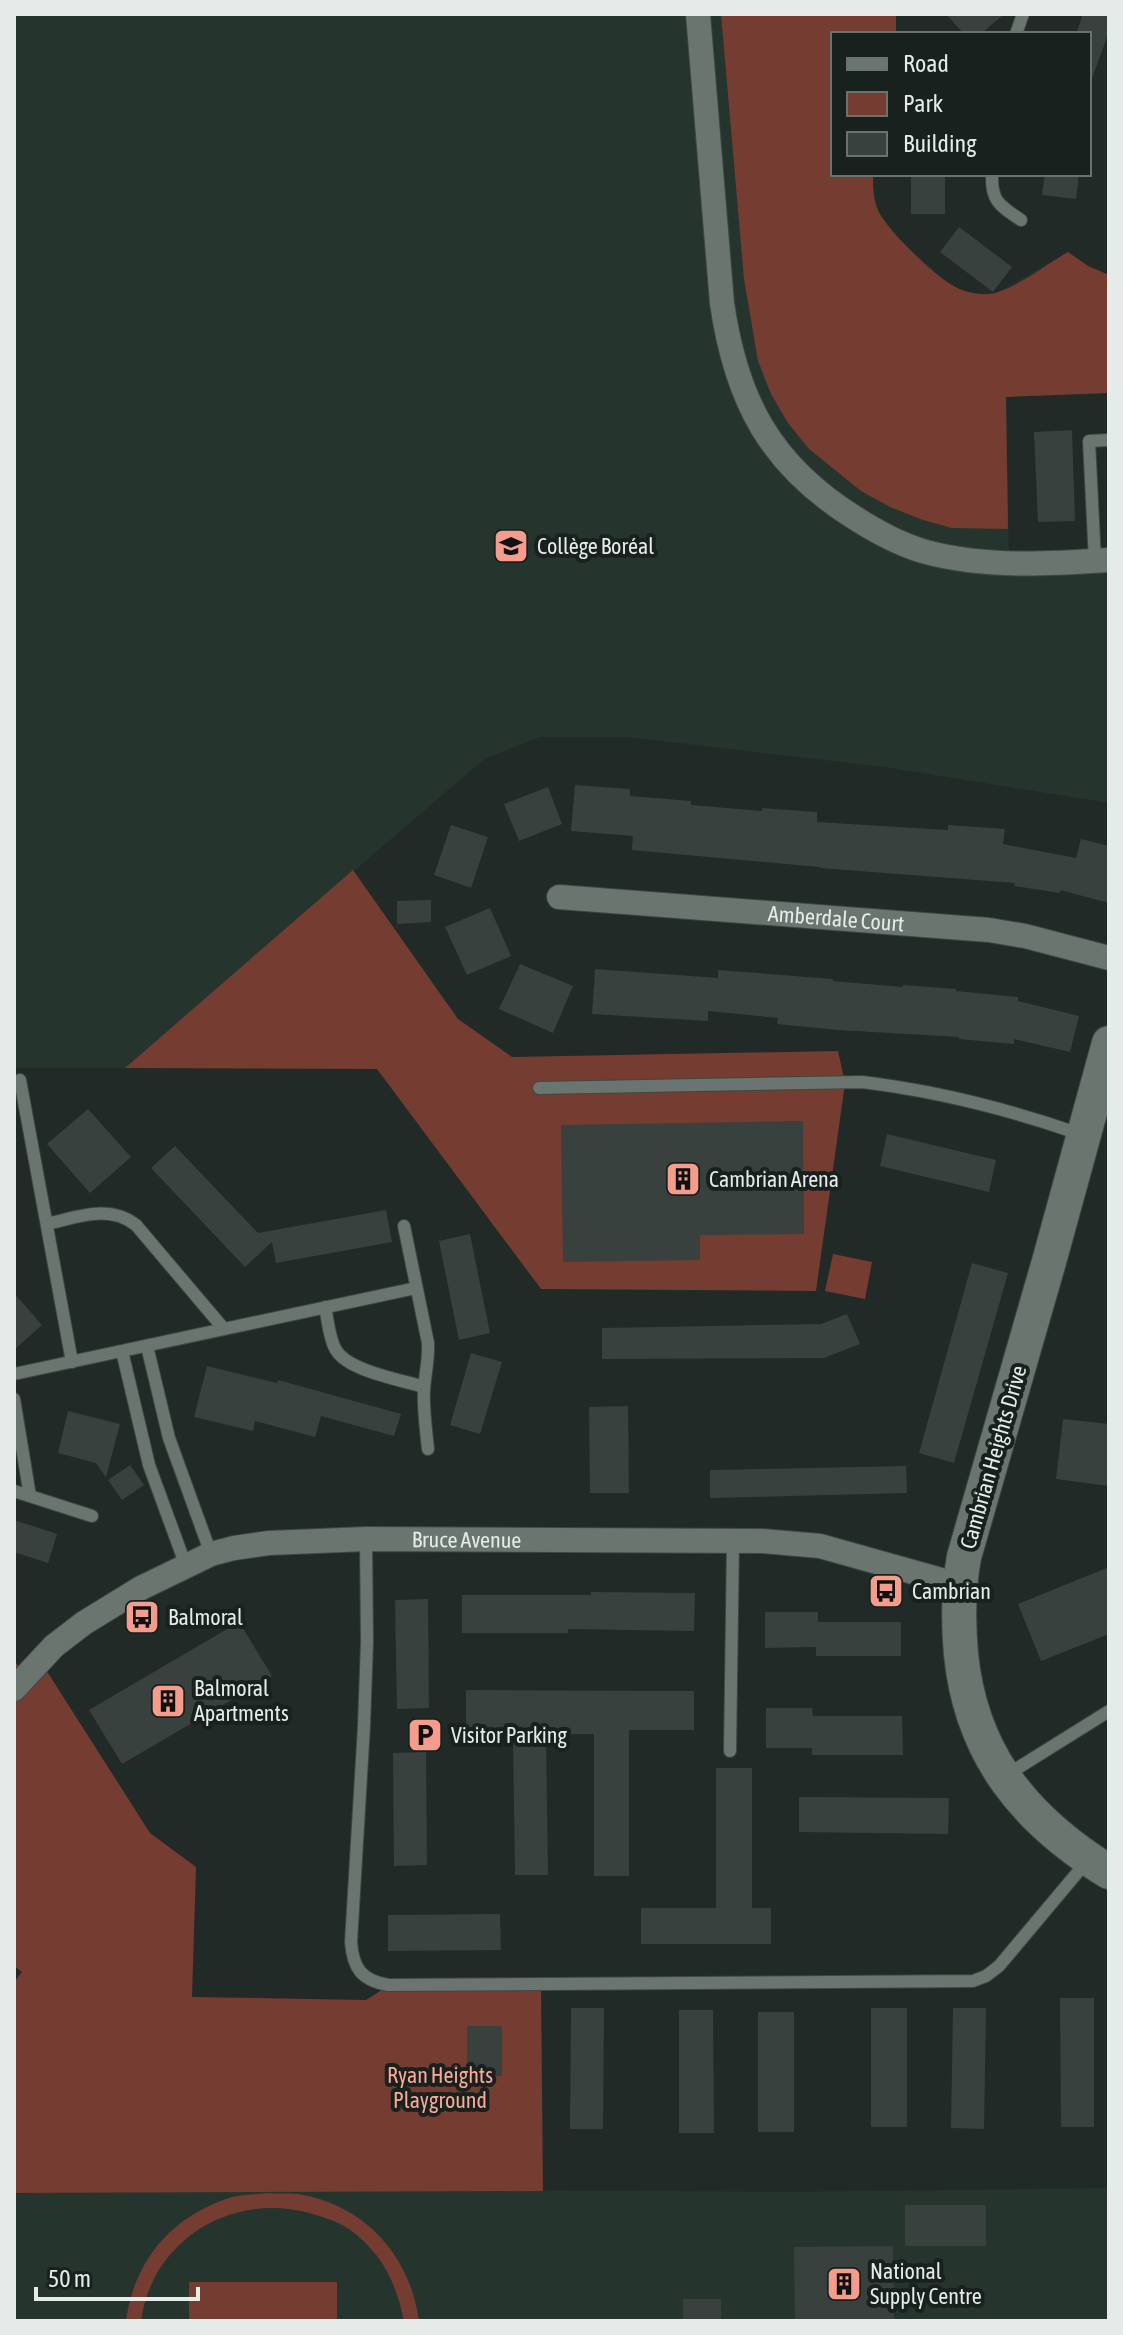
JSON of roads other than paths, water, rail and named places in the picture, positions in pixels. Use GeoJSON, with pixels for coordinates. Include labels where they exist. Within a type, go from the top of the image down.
{"type":"FeatureCollection","features":[{"type":"Feature","properties":{"kind":"street"},"geometry":{"type":"LineString","coordinates":[[698,14],[722,303],[728,341],[749,404],[776,449],[826,500],[890,538],[925,552],[1026,565],[1102,561]]}},
{"type":"Feature","properties":{"kind":"street","name":"Amberdale Court"},"geometry":{"type":"LineString","coordinates":[[559,897],[989,930],[1109,958]]}},
{"type":"Feature","properties":{"kind":"street","name":"Cambrian Heights Drive"},"geometry":{"type":"LineString","coordinates":[[1099,1866],[1047,1829],[1002,1777],[988,1752],[975,1723],[967,1692],[959,1634],[959,1585],[964,1557],[1109,1043]]}},
{"type":"Feature","properties":{"kind":"street","name":"Bruce Avenue"},"geometry":{"type":"LineString","coordinates":[[14,1689],[54,1646],[84,1623],[141,1588],[211,1554],[269,1543],[366,1539],[733,1541],[820,1546],[959,1585]]}},
{"type":"Feature","properties":{"kind":"lane"},"geometry":{"type":"LineString","coordinates":[[992,176],[991,193],[1001,206],[1021,220]]}},
{"type":"Feature","properties":{"kind":"lane"},"geometry":{"type":"LineString","coordinates":[[1102,561],[1089,441],[1109,440]]}},
{"type":"Feature","properties":{"kind":"lane"},"geometry":{"type":"LineString","coordinates":[[20,1080],[72,1362]]}},
{"type":"Feature","properties":{"kind":"lane"},"geometry":{"type":"LineString","coordinates":[[539,1088],[862,1082],[953,1096],[1083,1135]]}},
{"type":"Feature","properties":{"kind":"lane"},"geometry":{"type":"LineString","coordinates":[[47,1224],[94,1214],[124,1216],[136,1225],[224,1329]]}},
{"type":"Feature","properties":{"kind":"lane"},"geometry":{"type":"LineString","coordinates":[[404,1226],[428,1343],[429,1362],[424,1387],[428,1449]]}},
{"type":"Feature","properties":{"kind":"lane"},"geometry":{"type":"LineString","coordinates":[[14,1374],[416,1288]]}},
{"type":"Feature","properties":{"kind":"lane"},"geometry":{"type":"LineString","coordinates":[[325,1307],[334,1348],[339,1355],[360,1367],[424,1387]]}},
{"type":"Feature","properties":{"kind":"lane"},"geometry":{"type":"LineString","coordinates":[[147,1346],[169,1438],[211,1554]]}},
{"type":"Feature","properties":{"kind":"lane"},"geometry":{"type":"LineString","coordinates":[[122,1351],[149,1465],[186,1566]]}},
{"type":"Feature","properties":{"kind":"lane"},"geometry":{"type":"LineString","coordinates":[[14,1399],[30,1496]]}},
{"type":"Feature","properties":{"kind":"lane"},"geometry":{"type":"LineString","coordinates":[[14,1491],[92,1516]]}},
{"type":"Feature","properties":{"kind":"lane"},"geometry":{"type":"LineString","coordinates":[[366,1539],[364,1726],[351,1942],[357,1968],[375,1982],[388,1985],[973,1981],[999,1966],[1099,1866]]}},
{"type":"Feature","properties":{"kind":"lane"},"geometry":{"type":"LineString","coordinates":[[730,1751],[733,1541]]}},
{"type":"Feature","properties":{"kind":"lane"},"geometry":{"type":"LineString","coordinates":[[1002,1777],[1109,1711]]}},
{"type":"Feature","properties":{"kind":"place","name":"Collège Boréal"},"geometry":{"type":"Point","coordinates":[511,546]}},
{"type":"Feature","properties":{"kind":"place","name":"Cambrian Arena"},"geometry":{"type":"Point","coordinates":[683,1179]}},
{"type":"Feature","properties":{"kind":"place","name":"Cambrian"},"geometry":{"type":"Point","coordinates":[886,1591]}},
{"type":"Feature","properties":{"kind":"place","name":"Balmoral"},"geometry":{"type":"Point","coordinates":[142,1617]}},
{"type":"Feature","properties":{"kind":"place","name":"Balmoral Apartments"},"geometry":{"type":"Point","coordinates":[168,1701]}},
{"type":"Feature","properties":{"kind":"place","name":"Visitor Parking"},"geometry":{"type":"Point","coordinates":[425,1735]}},
{"type":"Feature","properties":{"kind":"place","name":"National Supply Centre"},"geometry":{"type":"Point","coordinates":[844,2284]}},
{"type":"Feature","properties":{"kind":"park label","name":"Ryan Heights Playground"},"geometry":{"type":"Point","coordinates":[440,2088]}}]}
